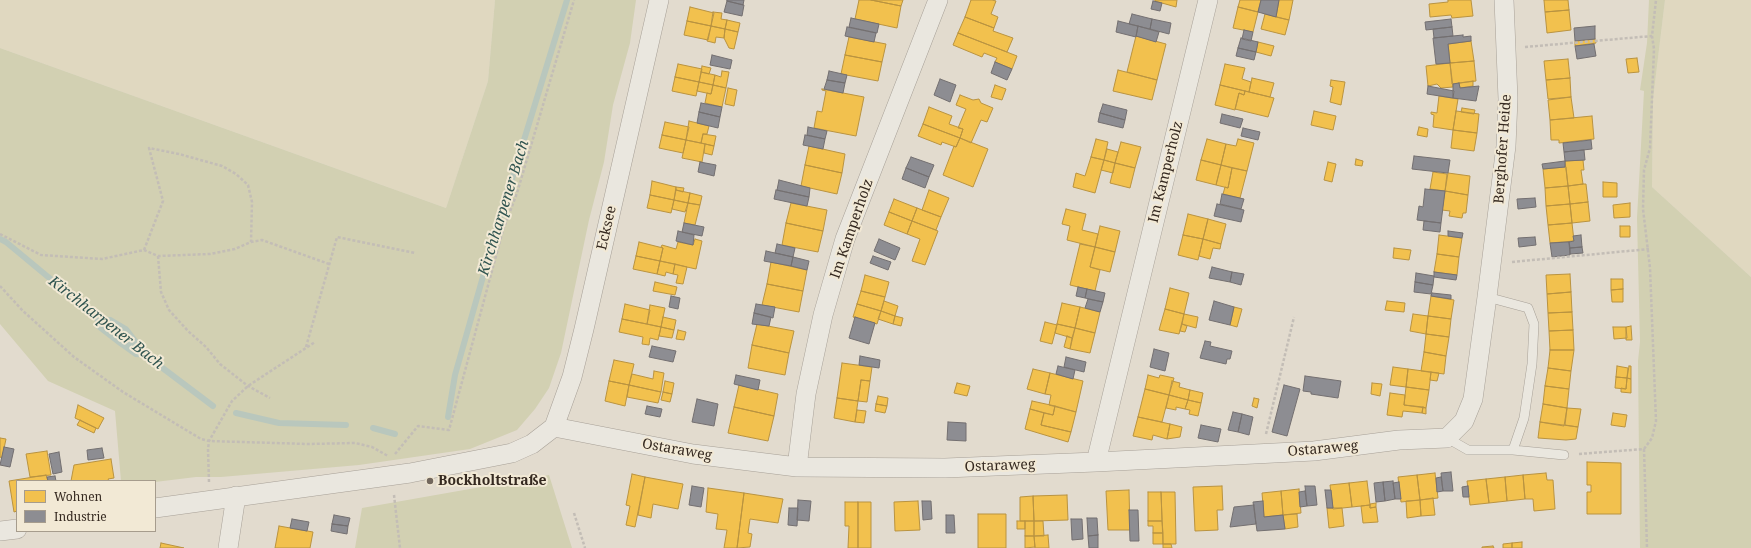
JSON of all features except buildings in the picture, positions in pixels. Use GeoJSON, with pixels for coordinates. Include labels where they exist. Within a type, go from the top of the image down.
{"type":"FeatureCollection","features":[{"type":"Feature","properties":{"kind":"street","name":"Ecksee"},"geometry":{"type":"LineString","coordinates":[[554,427],[572,377],[584,329],[658,0]]}},
{"type":"Feature","properties":{"kind":"street","name":"Im Kamperholz"},"geometry":{"type":"LineString","coordinates":[[797,467],[808,386],[823,314],[845,239],[938,0]]}},
{"type":"Feature","properties":{"kind":"street","name":"Im Kamperholz"},"geometry":{"type":"LineString","coordinates":[[1096,462],[1208,0]]}},
{"type":"Feature","properties":{"kind":"street","name":"Berghofer Heide"},"geometry":{"type":"LineString","coordinates":[[1448,438],[1464,421],[1473,399],[1487,297],[1506,146],[1508,99],[1504,0]]}},
{"type":"Feature","properties":{"kind":"street"},"geometry":{"type":"LineString","coordinates":[[156,508],[391,475],[512,453],[532,444],[554,427]]}},
{"type":"Feature","properties":{"kind":"street","name":"Ostaraweg"},"geometry":{"type":"LineString","coordinates":[[554,427],[693,454],[797,467],[945,468],[1096,462],[1314,451],[1399,440],[1448,438]]}},
{"type":"Feature","properties":{"kind":"street"},"geometry":{"type":"LineString","coordinates":[[228,548],[236,496]]}},
{"type":"Feature","properties":{"kind":"street"},"geometry":{"type":"LineString","coordinates":[[0,531],[16,529]]}},
{"type":"Feature","properties":{"kind":"lane"},"geometry":{"type":"LineString","coordinates":[[1487,297],[1528,308],[1534,324],[1532,364],[1524,418],[1513,450]]}},
{"type":"Feature","properties":{"kind":"lane"},"geometry":{"type":"LineString","coordinates":[[1448,438],[1468,450],[1513,450],[1564,455]]}},
{"type":"Feature","properties":{"kind":"path"},"geometry":{"type":"LineString","coordinates":[[0,286],[45,332],[84,365],[122,392],[201,439],[209,441],[308,444],[355,443],[372,447],[392,458],[418,426],[449,430],[503,230],[517,193],[574,0]]}},
{"type":"Feature","properties":{"kind":"path"},"geometry":{"type":"LineString","coordinates":[[1647,548],[1644,449],[1652,438],[1656,421],[1649,249],[1643,209],[1644,170],[1650,148],[1654,49],[1652,36],[1656,0]]}},
{"type":"Feature","properties":{"kind":"path"},"geometry":{"type":"LineString","coordinates":[[1506,48],[1652,36]]}},
{"type":"Feature","properties":{"kind":"path"},"geometry":{"type":"LineString","coordinates":[[144,250],[163,201],[149,148],[179,154],[222,166],[236,174],[248,185],[252,215],[251,242]]}},
{"type":"Feature","properties":{"kind":"path"},"geometry":{"type":"LineString","coordinates":[[0,234],[41,255],[102,259],[144,250],[158,256],[210,254],[235,249],[251,242],[262,240],[329,264]]}},
{"type":"Feature","properties":{"kind":"path"},"geometry":{"type":"LineString","coordinates":[[305,348],[337,237],[415,253]]}},
{"type":"Feature","properties":{"kind":"path"},"geometry":{"type":"LineString","coordinates":[[1491,264],[1649,249]]}},
{"type":"Feature","properties":{"kind":"path"},"geometry":{"type":"LineString","coordinates":[[158,256],[161,292],[169,310],[188,331],[206,347],[220,364],[248,386],[270,398]]}},
{"type":"Feature","properties":{"kind":"path"},"geometry":{"type":"LineString","coordinates":[[1262,454],[1294,317]]}},
{"type":"Feature","properties":{"kind":"path"},"geometry":{"type":"LineString","coordinates":[[210,500],[209,441],[232,401],[248,386],[315,342]]}},
{"type":"Feature","properties":{"kind":"path"},"geometry":{"type":"LineString","coordinates":[[1564,455],[1644,449]]}},
{"type":"Feature","properties":{"kind":"path"},"geometry":{"type":"LineString","coordinates":[[391,475],[400,548]]}},
{"type":"Feature","properties":{"kind":"path"},"geometry":{"type":"LineString","coordinates":[[574,513],[585,548]]}},
{"type":"Feature","properties":{"kind":"shaded area"},"geometry":{"type":"Polygon","coordinates":[[[0,0],[495,0],[488,81],[446,208],[0,48],[0,0]]]}},
{"type":"Feature","properties":{"kind":"shaded area"},"geometry":{"type":"Polygon","coordinates":[[[495,0],[636,0],[630,43],[613,105],[604,162],[589,220],[561,353],[549,388],[535,409],[517,430],[470,449],[359,465],[221,477],[196,477],[156,482],[156,480],[121,480],[115,411],[48,381],[0,324],[0,48],[446,208],[488,81],[495,0]]]}},
{"type":"Feature","properties":{"kind":"shaded area"},"geometry":{"type":"Polygon","coordinates":[[[1649,0],[1665,0],[1653,99],[1652,187],[1751,277],[1751,548],[1640,548],[1638,361],[1640,342],[1637,218],[1644,91],[1640,90],[1647,43],[1649,0]]]}},
{"type":"Feature","properties":{"kind":"shaded area"},"geometry":{"type":"Polygon","coordinates":[[[1665,0],[1751,0],[1751,277],[1652,187],[1653,99],[1665,0]]]}},
{"type":"Feature","properties":{"kind":"shaded area"},"geometry":{"type":"Polygon","coordinates":[[[549,475],[572,548],[355,548],[362,508],[549,475]]]}},
{"type":"Feature","properties":{"kind":"water"},"geometry":{"type":"Polygon","coordinates":[[[94,316],[111,317],[128,327],[148,353],[149,358],[135,357],[118,345],[96,328],[94,316]]]}},
{"type":"Feature","properties":{"kind":"waterway","name":"Kirchharpener Bach"},"geometry":{"type":"LineString","coordinates":[[448,417],[455,375],[496,231],[567,0]]}},
{"type":"Feature","properties":{"kind":"waterway","name":"Kirchharpener Bach"},"geometry":{"type":"LineString","coordinates":[[0,239],[6,242],[100,320]]}},
{"type":"Feature","properties":{"kind":"waterway","name":"Kirchharpener Bach"},"geometry":{"type":"LineString","coordinates":[[144,354],[213,406]]}},
{"type":"Feature","properties":{"kind":"waterway","name":"Kirchharpener Bach"},"geometry":{"type":"LineString","coordinates":[[236,413],[279,423],[346,425]]}},
{"type":"Feature","properties":{"kind":"waterway","name":"Kirchharpener Bach"},"geometry":{"type":"LineString","coordinates":[[373,428],[395,434]]}},
{"type":"Feature","properties":{"kind":"place","name":"Bockholtstraße"},"geometry":{"type":"Point","coordinates":[430,481]}}]}
